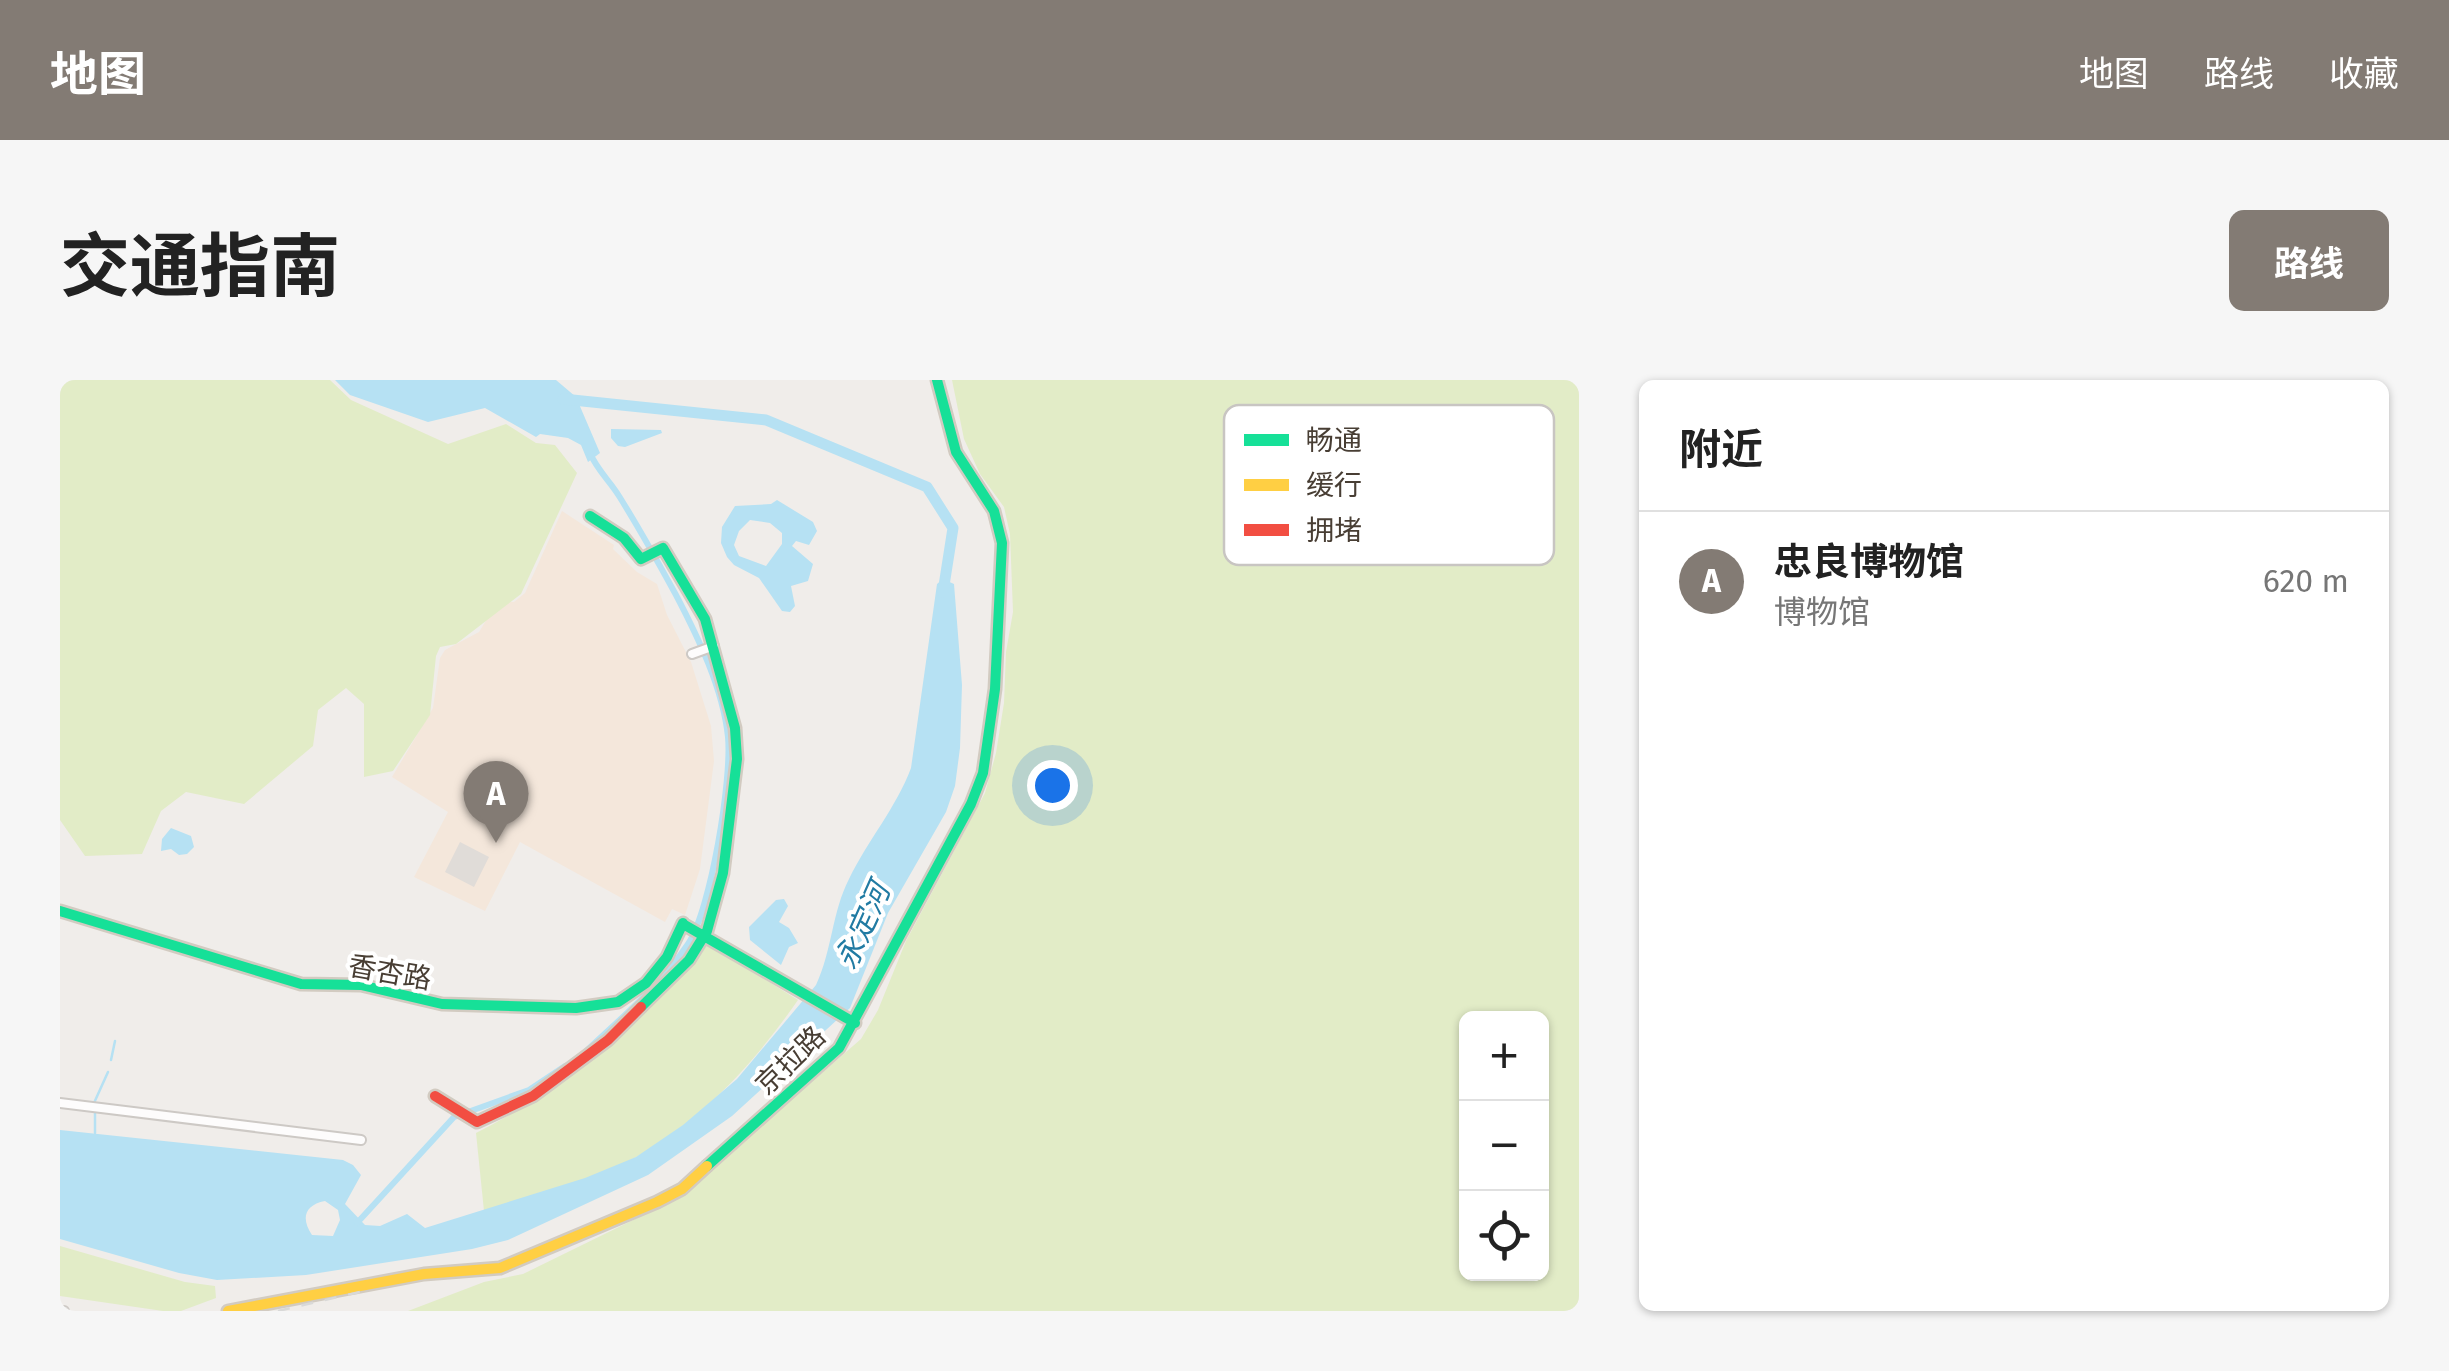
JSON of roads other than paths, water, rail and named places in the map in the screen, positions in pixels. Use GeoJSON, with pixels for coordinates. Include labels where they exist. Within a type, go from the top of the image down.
{"type":"FeatureCollection","features":[{"type":"Feature","properties":{"kind":"main road","name":"京拉路"},"geometry":{"type":"LineString","coordinates":[[228,1311],[424,1274],[500,1268],[657,1202],[682,1190],[839,1048],[850,1020],[972,804],[987,752],[995,689],[1002,543],[994,511],[956,452],[938,380]]}},
{"type":"Feature","properties":{"kind":"main road"},"geometry":{"type":"LineString","coordinates":[[440,1099],[466,1117],[482,1121],[524,1102],[565,1074],[648,1003],[689,960],[705,936],[723,872],[737,759],[735,728],[705,619],[664,548],[641,559],[624,538],[590,516]]}},
{"type":"Feature","properties":{"kind":"main road","name":"香杏路"},"geometry":{"type":"LineString","coordinates":[[60,911],[301,984],[361,985],[442,1004],[576,1008],[618,1002],[646,983],[667,956],[683,924],[850,1020]]}},
{"type":"Feature","properties":{"kind":"street"},"geometry":{"type":"LineString","coordinates":[[692,654],[714,646]]}},
{"type":"Feature","properties":{"kind":"street"},"geometry":{"type":"LineString","coordinates":[[60,1103],[361,1140]]}},
{"type":"Feature","properties":{"kind":"water"},"geometry":{"type":"Polygon","coordinates":[[[335,380],[556,380],[576,397],[600,453],[588,462],[581,445],[568,438],[540,434],[536,437],[485,408],[428,422],[350,395],[335,380]]]}},
{"type":"Feature","properties":{"kind":"water"},"geometry":{"type":"Polygon","coordinates":[[[611,429],[662,433],[625,447],[611,438],[611,429]]]}},
{"type":"Feature","properties":{"kind":"water"},"geometry":{"type":"Polygon","coordinates":[[[777,500],[813,522],[817,531],[809,545],[796,541],[792,546],[813,564],[808,581],[791,586],[795,606],[790,612],[782,611],[759,578],[734,565],[721,543],[722,527],[735,506],[771,504],[777,500]],[[750,520],[739,531],[734,545],[739,556],[766,566],[782,544],[782,533],[770,523],[750,520]]]}},
{"type":"Feature","properties":{"kind":"water"},"geometry":{"type":"Polygon","coordinates":[[[943,579],[954,584],[962,685],[960,748],[955,786],[946,812],[888,913],[850,1008],[732,1116],[648,1175],[508,1240],[472,1249],[306,1275],[217,1280],[60,1239],[60,1130],[343,1160],[361,1175],[345,1204],[365,1225],[380,1226],[407,1214],[425,1228],[585,1178],[636,1157],[683,1125],[737,1079],[816,985],[843,892],[911,768],[937,584],[943,579]],[[325,1201],[309,1209],[306,1224],[312,1235],[333,1236],[340,1220],[338,1210],[325,1201]]]}},
{"type":"Feature","properties":{"kind":"water"},"geometry":{"type":"Polygon","coordinates":[[[171,828],[191,836],[194,847],[187,854],[179,855],[171,849],[161,851],[162,839],[171,828]]]}},
{"type":"Feature","properties":{"kind":"water"},"geometry":{"type":"Polygon","coordinates":[[[784,899],[788,906],[779,922],[789,928],[798,943],[789,947],[781,965],[750,940],[749,927],[776,900],[784,899]]]}},
{"type":"Feature","properties":{"kind":"waterway","name":"永定河"},"geometry":{"type":"LineString","coordinates":[[563,399],[766,420],[927,487],[953,528],[943,592]]}},
{"type":"Feature","properties":{"kind":"waterway"},"geometry":{"type":"LineString","coordinates":[[584,1053],[639,1002],[688,944],[712,874],[728,757],[721,700],[701,646],[648,545],[590,453]]}},
{"type":"Feature","properties":{"kind":"waterway"},"geometry":{"type":"LineString","coordinates":[[111,1060],[115,1041]]}},
{"type":"Feature","properties":{"kind":"waterway"},"geometry":{"type":"LineString","coordinates":[[357,1223],[454,1117],[529,1090],[565,1066]]}},
{"type":"Feature","properties":{"kind":"waterway"},"geometry":{"type":"LineString","coordinates":[[94,1103],[108,1072]]}},
{"type":"Feature","properties":{"kind":"waterway"},"geometry":{"type":"LineString","coordinates":[[95,1111],[95,1133]]}},
{"type":"Feature","properties":{"kind":"railway"},"geometry":{"type":"LineString","coordinates":[[278,1311],[368,1290]]}},
{"type":"Feature","properties":{"kind":"place","name":"忠良博物馆"},"geometry":{"type":"Point","coordinates":[496,843]}}]}
